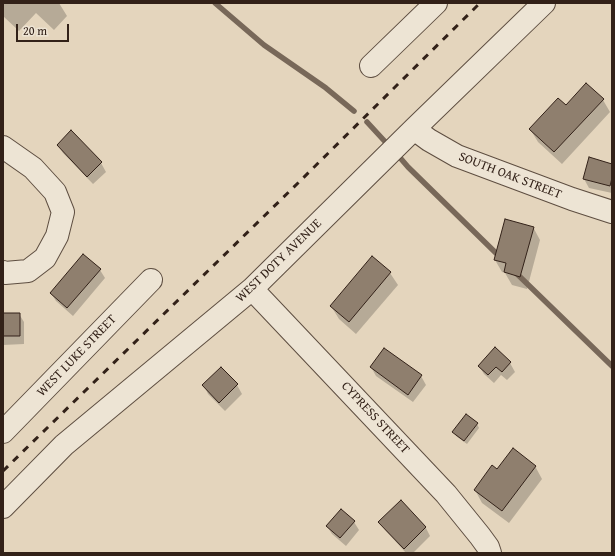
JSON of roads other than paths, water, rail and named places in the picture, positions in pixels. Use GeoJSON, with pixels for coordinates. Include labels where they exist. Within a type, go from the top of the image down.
{"type":"FeatureCollection","features":[{"type":"Feature","properties":{"kind":"street"},"geometry":{"type":"LineString","coordinates":[[371,66],[436,3]]}},
{"type":"Feature","properties":{"kind":"street","name":"WEST DOTY AVENUE"},"geometry":{"type":"LineString","coordinates":[[3,507],[64,445],[252,289],[544,3]]}},
{"type":"Feature","properties":{"kind":"street","name":"SOUTH OAK STREET"},"geometry":{"type":"LineString","coordinates":[[414,129],[429,140],[457,156],[572,199],[612,212]]}},
{"type":"Feature","properties":{"kind":"street"},"geometry":{"type":"LineString","coordinates":[[3,147],[33,168],[55,192],[63,212],[57,236],[45,258],[28,271],[3,272]]}},
{"type":"Feature","properties":{"kind":"street","name":"WEST LUKE STREET"},"geometry":{"type":"LineString","coordinates":[[3,432],[151,280]]}},
{"type":"Feature","properties":{"kind":"street","name":"CYPRESS STREET"},"geometry":{"type":"LineString","coordinates":[[252,289],[446,494],[480,536],[488,547],[490,553]]}},
{"type":"Feature","properties":{"kind":"waterway"},"geometry":{"type":"LineString","coordinates":[[215,3],[264,45],[326,88],[354,111]]}},
{"type":"Feature","properties":{"kind":"waterway"},"geometry":{"type":"LineString","coordinates":[[367,122],[390,147]]}},
{"type":"Feature","properties":{"kind":"waterway"},"geometry":{"type":"LineString","coordinates":[[396,153],[408,167],[500,257]]}},
{"type":"Feature","properties":{"kind":"waterway"},"geometry":{"type":"LineString","coordinates":[[515,272],[612,366]]}},
{"type":"Feature","properties":{"kind":"railway"},"geometry":{"type":"LineString","coordinates":[[3,471],[480,3]]}}]}
